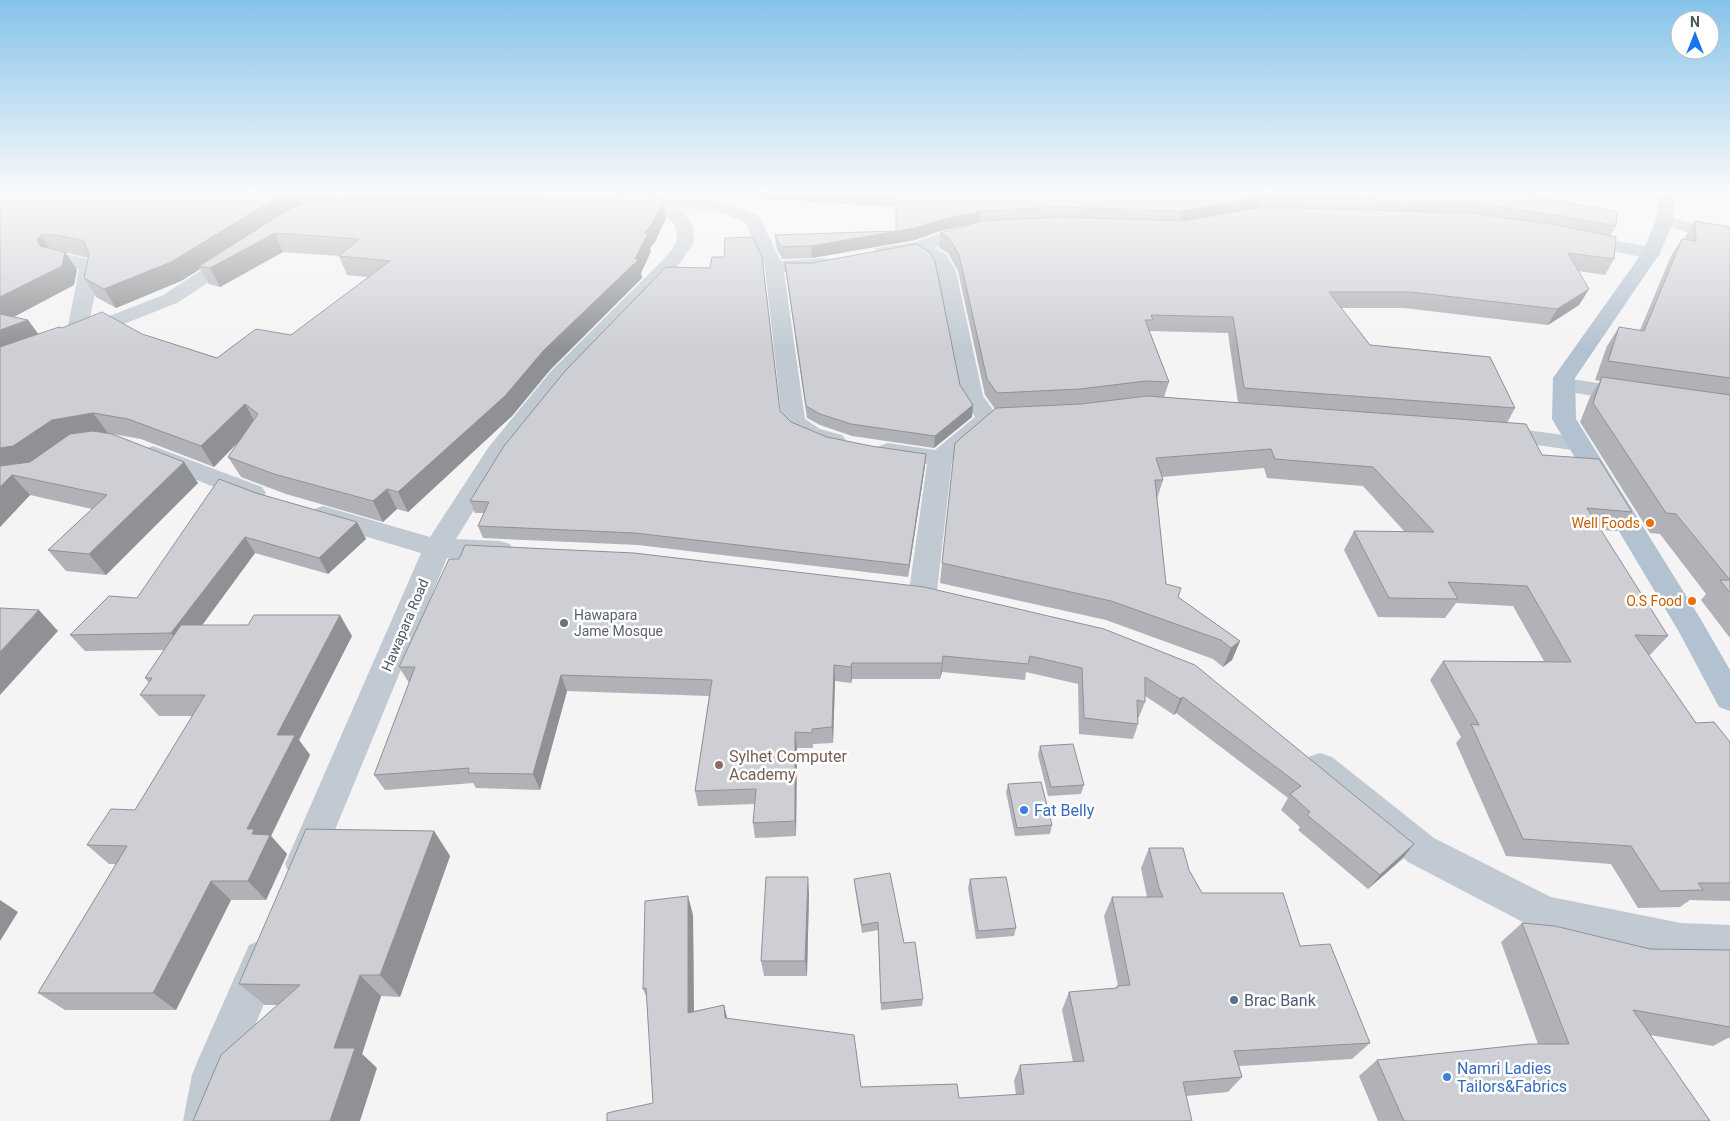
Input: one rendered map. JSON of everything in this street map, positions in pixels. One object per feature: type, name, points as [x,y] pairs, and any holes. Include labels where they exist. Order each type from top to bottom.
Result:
[{"type":"main road","points":[[1654,245],[1651,253],[1564,378],[1564,419],[1690,626],[1730,698]]},
{"type":"street","name":"Hawapara Road","points":[[294,884],[437,548],[497,453],[559,376],[671,263],[683,245]]},
{"type":"street","points":[[764,245],[774,267],[794,422],[812,434],[847,443]]},
{"type":"street","points":[[774,267],[812,266],[924,245]]},
{"type":"street","points":[[1611,245],[1651,253]]},
{"type":"street","points":[[874,449],[940,458],[996,417],[972,396],[946,271],[939,258],[919,247]]},
{"type":"street","points":[[60,259],[88,266],[89,272],[68,339],[170,299],[250,248]]},
{"type":"street","points":[[1564,385],[1649,398]]},
{"type":"street","points":[[1477,431],[1524,435],[1579,444]]},
{"type":"street","points":[[124,444],[285,504],[437,548],[524,552]]},
{"type":"street","points":[[924,591],[940,458]]},
{"type":"street","points":[[894,588],[924,591],[952,598]]},
{"type":"street","points":[[1299,750],[1421,850],[1547,915],[1681,942],[1730,944]]},
{"type":"street","points":[[205,1121],[213,1075],[271,938]]},
{"type":"building","points":[[0,245],[40,245],[65,252],[62,266],[0,297]]},
{"type":"building","points":[[86,245],[198,245],[171,262],[104,289],[84,278],[89,254]]},
{"type":"building","points":[[232,245],[252,245],[210,268],[199,266]]},
{"type":"building","points":[[352,245],[642,245],[635,259],[639,259],[544,350],[505,396],[398,492],[387,489],[373,501],[274,474],[228,457],[258,414],[245,404],[201,446],[128,419],[93,413],[52,420],[13,446],[0,448],[0,347],[59,327],[62,328],[102,312],[142,334],[217,358],[256,329],[291,335],[390,261],[339,256]]},
{"type":"building","points":[[725,245],[757,245],[762,257],[780,411],[791,422],[827,437],[926,454],[909,565],[635,533],[478,526],[489,502],[470,501],[504,446],[565,371],[666,267],[710,268],[712,257],[724,257]]},
{"type":"building","points":[[780,245],[815,245],[811,246],[781,247]]},
{"type":"building","points":[[909,245],[918,245],[930,252],[935,261],[960,385],[973,405],[935,436],[851,424],[820,414],[806,406],[785,263],[812,263]]},
{"type":"building","points":[[953,245],[1615,245],[1614,259],[1568,253],[1589,289],[1557,309],[1411,292],[1329,292],[1370,345],[1490,357],[1515,408],[1244,388],[1233,317],[1151,315],[1153,320],[1145,320],[1169,382],[1146,381],[1080,389],[997,393],[987,379],[959,255]]},
{"type":"building","points":[[1679,245],[1730,245],[1730,378],[1608,361],[1619,327],[1644,331]]},
{"type":"building","points":[[0,314],[28,320],[0,330]]},
{"type":"building","points":[[1602,377],[1730,395],[1730,580],[1676,514],[1666,513],[1593,403]]},
{"type":"building","points":[[1147,396],[1526,424],[1542,455],[1599,459],[1632,512],[1587,508],[1668,636],[1635,635],[1696,723],[1714,722],[1730,742],[1730,883],[1698,883],[1703,890],[1660,891],[1631,846],[1523,839],[1471,724],[1479,725],[1443,661],[1571,662],[1527,586],[1448,582],[1458,599],[1389,598],[1354,531],[1434,532],[1373,467],[1275,459],[1271,449],[1156,458],[1163,480],[1155,480],[1166,584],[1181,588],[1178,597],[1240,641],[1231,648],[1221,640],[1111,601],[942,563],[955,443],[996,408],[1081,404]]},
{"type":"building","points":[[93,431],[112,434],[184,462],[89,554],[48,550],[107,495],[12,475],[0,487],[0,466],[30,462],[70,434]]},
{"type":"building","points":[[219,479],[256,493],[357,522],[319,558],[245,537],[171,633],[70,635],[109,596],[137,598]]},
{"type":"building","points":[[465,545],[634,553],[924,587],[1104,629],[1195,665],[1414,844],[1380,875],[1307,815],[1310,812],[1290,794],[1301,786],[1183,697],[1180,699],[1145,677],[1145,702],[1137,700],[1138,724],[1084,718],[1082,668],[1030,656],[1028,664],[943,656],[942,663],[852,663],[851,667],[834,665],[832,727],[812,729],[812,733],[795,732],[795,821],[753,823],[756,789],[695,791],[712,680],[561,675],[533,774],[468,773],[469,768],[374,775],[415,667],[399,667],[449,559],[459,559]]},
{"type":"building","points":[[1720,580],[1730,580],[1730,593]]},
{"type":"building","points":[[0,608],[39,610],[0,652]]},
{"type":"building","points":[[254,615],[340,615],[277,735],[295,735],[247,829],[254,829],[252,834],[270,835],[248,881],[211,881],[153,993],[38,993],[127,846],[87,845],[111,809],[135,810],[205,695],[140,695],[152,678],[145,678],[181,625],[248,625]]},
{"type":"building","points":[[1073,744],[1084,785],[1051,787],[1040,746]]},
{"type":"building","points":[[1041,782],[1052,825],[1017,828],[1008,784]]},
{"type":"building","points":[[306,829],[434,831],[380,975],[360,975],[334,1048],[355,1048],[330,1121],[193,1121],[221,1055],[300,985],[239,984]]},
{"type":"building","points":[[1149,848],[1183,848],[1189,870],[1202,893],[1283,893],[1300,946],[1330,944],[1370,1043],[1234,1051],[1242,1077],[1183,1082],[1192,1121],[607,1121],[607,1113],[653,1103],[646,988],[643,989],[645,901],[688,896],[688,1013],[724,1005],[725,1018],[854,1035],[861,1087],[957,1084],[959,1098],[1024,1094],[1020,1065],[1084,1061],[1069,992],[1130,985],[1112,897],[1163,897]]},
{"type":"building","points":[[890,873],[904,943],[915,942],[923,999],[881,1003],[878,922],[862,925],[854,879]]},
{"type":"building","points":[[766,877],[808,877],[805,961],[761,961]]},
{"type":"building","points":[[1006,877],[1016,928],[978,931],[970,879]]},
{"type":"building","points":[[1522,923],[1555,926],[1650,949],[1730,950],[1730,1027],[1633,1010],[1710,1121],[1404,1121],[1377,1060],[1530,1044],[1569,1044]]},
{"type":"place","name":"Well Foods","points":[[1650,523]]},
{"type":"place","name":"O.S Food","points":[[1692,601]]},
{"type":"place","name":"Hawapara Jame Mosque","points":[[564,623]]},
{"type":"place","name":"Sylhet Computer Academy","points":[[719,765]]},
{"type":"place","name":"Fat Belly","points":[[1024,810]]},
{"type":"place","name":"Brac Bank","points":[[1234,1000]]},
{"type":"place","name":"Namri Ladies Tailors&Fabrics","points":[[1447,1077]]}]
